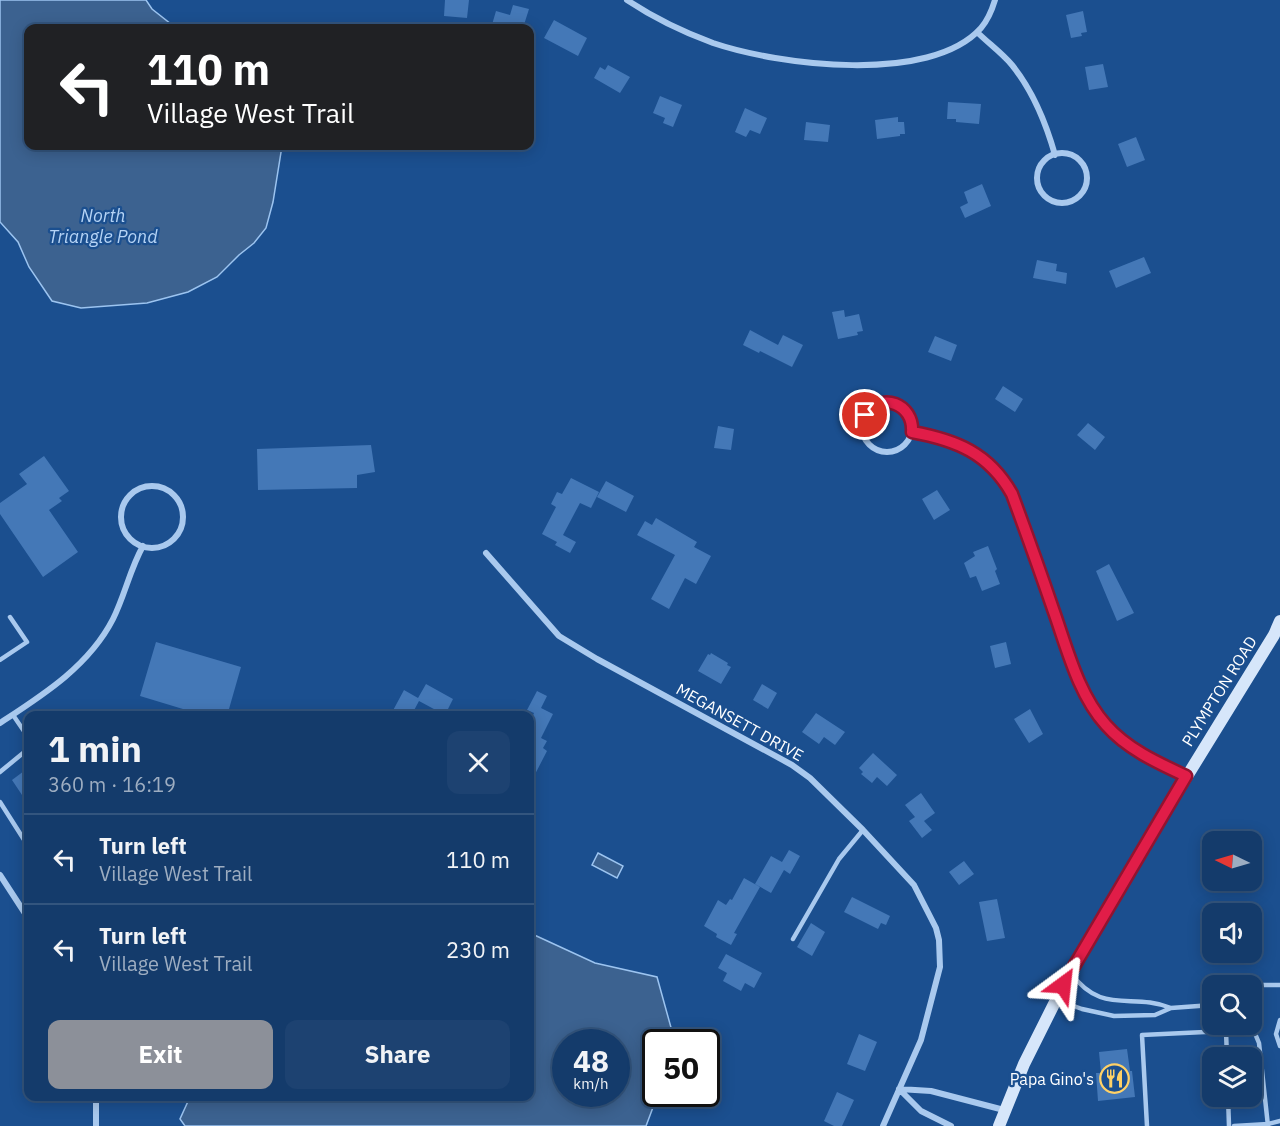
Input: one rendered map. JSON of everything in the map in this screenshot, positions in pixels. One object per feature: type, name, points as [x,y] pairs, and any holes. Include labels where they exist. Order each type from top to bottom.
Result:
[{"type":"main road","name":"PLYMPTON ROAD","points":[[999,1126],[1004,1110],[1055,999],[1070,972],[1186,776],[1274,635],[1280,621]]},
{"type":"street","points":[[627,0],[665,22],[715,43],[776,57],[832,65],[871,65],[931,56],[956,46],[977,32],[991,12],[995,0]]},
{"type":"street","points":[[977,32],[1012,64],[1035,99],[1055,154]]},
{"type":"street","points":[[1055,154],[1071,156],[1084,166],[1086,183],[1078,197],[1071,201],[1055,202],[1042,193],[1038,186],[1038,171],[1048,158],[1055,154]]},
{"type":"street","points":[[892,402],[902,407],[910,416],[912,432],[908,442],[899,450],[883,453],[872,448],[865,440],[861,430],[863,419],[868,411],[876,404],[892,402]]},
{"type":"street","points":[[912,432],[961,446],[984,460],[1004,480],[1012,494],[1072,664],[1097,714],[1114,734],[1134,748],[1152,760],[1186,776]]},
{"type":"street","points":[[152,486],[164,489],[178,501],[182,513],[182,525],[176,536],[167,544],[155,548],[143,546],[132,540],[124,531],[123,506],[130,496],[140,489],[152,486]]},
{"type":"street","points":[[0,723],[57,683],[83,661],[94,648],[112,620],[143,546]]},
{"type":"street","name":"MEGANSETT DRIVE","points":[[486,553],[559,636],[792,765],[810,778],[863,830],[914,885],[936,928],[940,967],[924,1029],[883,1126]]},
{"type":"street","points":[[0,875],[24,905]]},
{"type":"street","points":[[899,1089],[932,1091],[1004,1110]]},
{"type":"street","points":[[899,1089],[921,1111],[951,1126]]},
{"type":"street","points":[[96,1101],[96,1126]]},
{"type":"lane","points":[[0,660],[27,642],[10,617]]},
{"type":"lane","points":[[13,715],[24,731]]},
{"type":"lane","points":[[0,772],[24,752]]},
{"type":"lane","points":[[0,802],[24,840]]},
{"type":"lane","points":[[792,939],[839,859],[863,830]]},
{"type":"lane","points":[[1070,972],[1077,981],[1104,999],[1114,1002],[1156,1002],[1171,1008]]},
{"type":"lane","points":[[1262,985],[1280,985]]},
{"type":"lane","points":[[1055,999],[1082,1009],[1114,1016],[1155,1015],[1171,1008],[1202,1006]]},
{"type":"lane","points":[[1280,1020],[1276,1034],[1280,1046]]},
{"type":"lane","points":[[1147,1126],[1142,1035],[1226,1031],[1227,1047]]},
{"type":"lane","points":[[1256,1035],[1259,1043],[1268,1125]]},
{"type":"lane","points":[[1228,1107],[1229,1126]]},
{"type":"lane","points":[[1234,1126],[1268,1125],[1280,1120]]},
{"type":"water","name":"North Triangle Pond","points":[[0,0],[146,0],[152,9],[171,24],[24,24],[24,150],[281,150],[273,202],[266,228],[254,243],[217,277],[188,292],[147,303],[81,308],[52,301],[29,267],[18,242],[0,222]]},
{"type":"water","points":[[598,853],[623,866],[617,878],[592,865]]},
{"type":"water","points":[[534,935],[595,963],[657,977],[671,1029],[642,1029],[642,1107],[653,1107],[646,1126],[185,1126],[180,1119],[188,1101],[534,1101]]},
{"type":"building","points":[[445,0],[469,0],[467,18],[444,16]]},
{"type":"building","points":[[513,5],[529,9],[524,24],[492,24],[496,11],[510,15]]},
{"type":"building","points":[[1083,11],[1087,32],[1081,33],[1082,36],[1071,38],[1066,15]]},
{"type":"building","points":[[554,20],[587,38],[578,56],[544,38]]},
{"type":"building","points":[[1103,64],[1108,87],[1089,90],[1085,67]]},
{"type":"building","points":[[608,65],[630,77],[620,93],[594,78],[600,67],[605,70]]},
{"type":"building","points":[[660,96],[682,105],[673,127],[663,123],[665,118],[653,113]]},
{"type":"building","points":[[948,102],[981,104],[979,124],[947,119]]},
{"type":"building","points":[[745,108],[767,118],[760,134],[750,130],[746,137],[735,132]]},
{"type":"building","points":[[898,117],[898,122],[904,122],[905,134],[877,139],[875,120]]},
{"type":"building","points":[[806,122],[830,125],[828,142],[804,140]]},
{"type":"building","points":[[1136,137],[1145,160],[1127,167],[1118,144]]},
{"type":"building","points":[[982,184],[991,206],[965,218],[960,207],[968,203],[964,192]]},
{"type":"building","points":[[1144,257],[1151,273],[1116,288],[1109,271]]},
{"type":"building","points":[[1037,260],[1057,264],[1056,271],[1067,273],[1066,284],[1033,278]]},
{"type":"building","points":[[844,310],[845,317],[859,314],[863,331],[857,332],[858,335],[838,339],[832,312]]},
{"type":"building","points":[[750,330],[778,345],[783,335],[803,345],[792,367],[743,345]]},
{"type":"building","points":[[935,336],[957,345],[951,361],[928,352]]},
{"type":"building","points":[[1003,386],[1023,399],[1015,412],[995,399]]},
{"type":"building","points":[[1088,423],[1105,437],[1095,450],[1077,435]]},
{"type":"building","points":[[718,426],[734,429],[731,450],[714,448]]},
{"type":"building","points":[[371,445],[375,472],[357,475],[357,488],[258,490],[257,449]]},
{"type":"building","points":[[44,456],[69,491],[59,498],[62,501],[49,510],[78,552],[43,577],[0,514],[0,503],[27,484],[19,474]]},
{"type":"building","points":[[571,478],[599,492],[591,508],[580,503],[563,535],[576,542],[570,553],[555,545],[557,542],[542,534],[556,507],[551,504],[557,492],[562,494]]},
{"type":"building","points":[[606,481],[634,496],[626,512],[597,497]]},
{"type":"building","points":[[937,490],[950,510],[934,520],[922,499]]},
{"type":"building","points":[[656,518],[697,542],[694,547],[711,556],[696,584],[685,578],[669,609],[651,599],[675,555],[637,535],[645,521],[652,525]]},
{"type":"building","points":[[988,546],[1000,584],[982,591],[976,576],[970,578],[964,563],[975,556],[973,552]]},
{"type":"building","points":[[1109,564],[1134,613],[1117,621],[1096,571]]},
{"type":"building","points":[[156,642],[241,667],[228,711],[190,711],[140,696]]},
{"type":"building","points":[[1006,642],[1011,664],[995,668],[990,646]]},
{"type":"building","points":[[711,653],[731,667],[721,684],[698,671],[708,654]]},
{"type":"building","points":[[426,684],[453,699],[447,711],[438,711],[419,701],[414,711],[393,711],[404,690],[418,698]]},
{"type":"building","points":[[762,684],[777,693],[768,709],[753,700]]},
{"type":"building","points":[[537,691],[547,696],[541,708],[553,714],[541,738],[547,741],[543,748],[547,751],[534,776],[534,711],[527,710]]},
{"type":"building","points":[[1030,709],[1043,734],[1029,743],[1014,719]]},
{"type":"building","points":[[816,713],[845,732],[835,745],[824,737],[819,744],[802,732]]},
{"type":"building","points":[[873,753],[897,775],[887,786],[877,777],[872,783],[861,774],[863,772],[859,768]]},
{"type":"building","points":[[24,771],[24,798],[12,780]]},
{"type":"building","points":[[921,793],[935,813],[924,821],[932,830],[922,838],[909,821],[915,817],[905,805]]},
{"type":"building","points":[[789,850],[800,856],[790,874],[784,870],[771,893],[755,884],[771,856],[782,862]]},
{"type":"building","points":[[964,861],[974,874],[959,885],[949,872]]},
{"type":"building","points":[[744,878],[760,887],[734,933],[737,934],[731,945],[716,937],[717,934],[704,926],[718,900],[726,905],[730,899],[732,900]]},
{"type":"building","points":[[852,897],[890,916],[886,925],[881,923],[878,929],[844,912]]},
{"type":"building","points":[[997,899],[1005,938],[987,941],[979,902]]},
{"type":"building","points":[[811,923],[825,932],[812,956],[797,947]]},
{"type":"building","points":[[726,954],[762,973],[754,988],[745,983],[741,991],[723,981],[727,973],[718,968]]},
{"type":"building","points":[[859,1034],[877,1042],[865,1071],[847,1064]]},
{"type":"building","name":"Papa Gino's","points":[[1127,1049],[1135,1097],[1098,1101],[1096,1073],[1101,1073],[1099,1052]]},
{"type":"building","points":[[837,1092],[854,1100],[842,1126],[834,1126],[824,1121]]},
{"type":"place","name":"Papa Gino's","points":[[1115,1079]]},
{"type":"route","points":[[865,415],[876,404],[892,402],[898,404],[910,416],[912,432],[950,441],[972,452],[995,469],[1012,494],[1072,664],[1097,714],[1114,734],[1134,748],[1152,760],[1186,776],[1063,985]]}]
